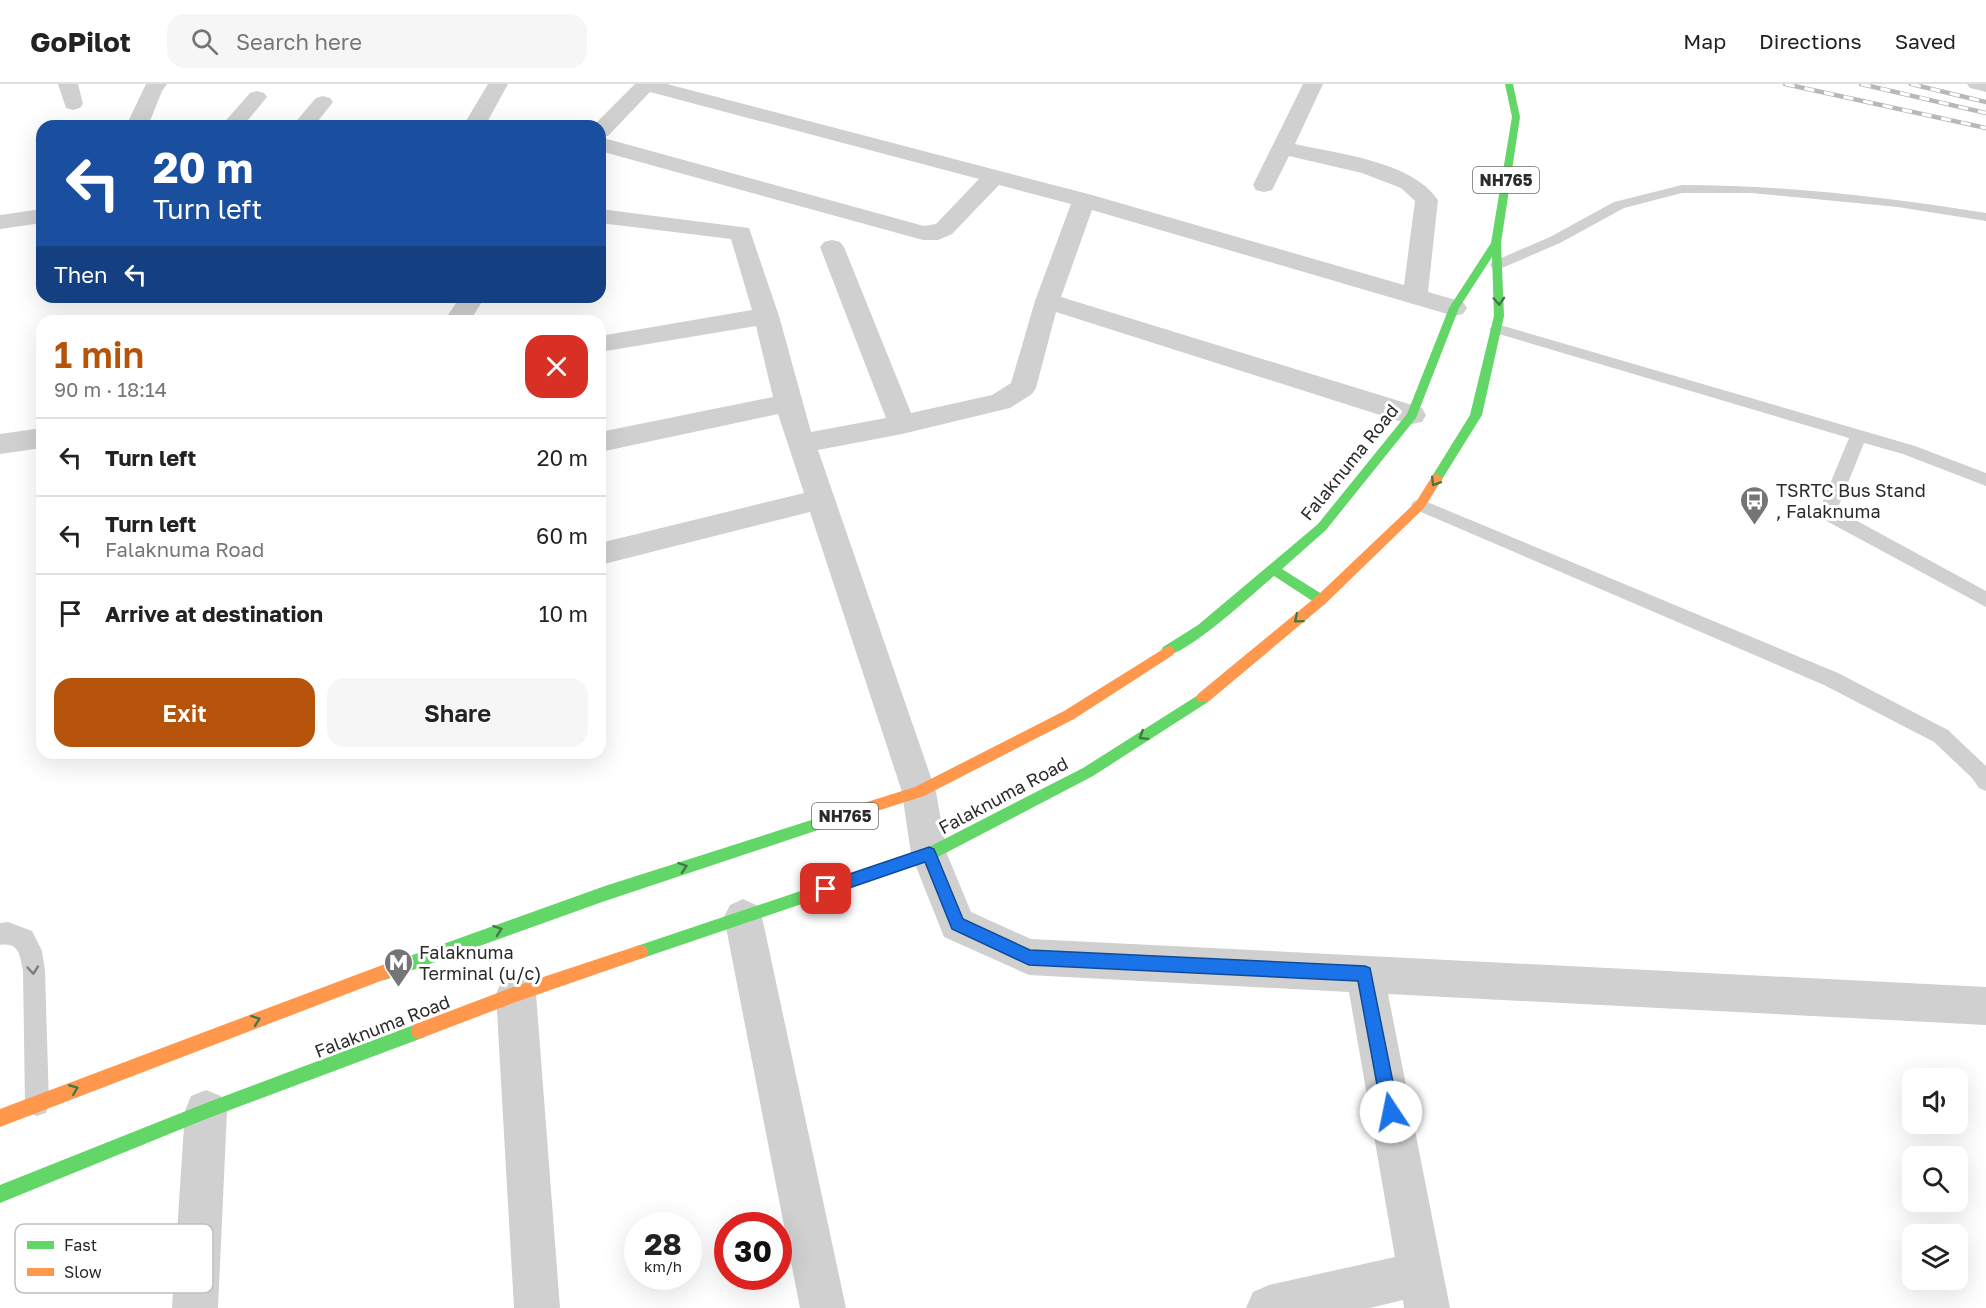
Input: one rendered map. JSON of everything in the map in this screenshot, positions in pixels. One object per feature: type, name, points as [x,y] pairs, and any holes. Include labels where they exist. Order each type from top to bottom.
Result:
[{"type":"highway","name":"Falaknuma Road","points":[[0,1194],[206,1111],[516,994],[929,854],[1088,772],[1204,698],[1321,600],[1420,505],[1476,416],[1499,316],[1496,243],[1516,117],[1509,84]]},
{"type":"highway","name":"Falaknuma Road","points":[[0,1119],[473,939],[706,859],[919,792],[1079,709],[1203,630],[1322,527],[1412,415],[1454,308],[1496,243]]},
{"type":"highway","points":[[1273,569],[1321,600]]},
{"type":"street","points":[[68,84],[73,105]]},
{"type":"street","points":[[140,120],[152,90],[157,84]]},
{"type":"street","points":[[477,120],[498,84]]},
{"type":"street","points":[[606,125],[647,84],[1084,200],[1454,308]]},
{"type":"street","points":[[1264,185],[1313,84]]},
{"type":"street","points":[[1977,84],[1986,86]]},
{"type":"street","points":[[237,120],[257,98]]},
{"type":"street","points":[[308,120],[323,102]]},
{"type":"street","points":[[606,146],[923,233],[938,233],[944,229],[994,177]]},
{"type":"street","points":[[1283,148],[1369,168],[1409,183],[1427,200],[1415,297]]},
{"type":"street","points":[[802,442],[902,425],[1000,402],[1023,388],[1047,301],[1084,200]]},
{"type":"street","points":[[0,222],[36,217]]},
{"type":"street","points":[[606,217],[741,232],[766,316],[788,403],[919,792],[929,854],[957,924],[1029,957],[1986,1006]]},
{"type":"street","points":[[832,247],[902,425]]},
{"type":"street","points":[[1047,301],[1412,415]]},
{"type":"street","points":[[606,343],[766,316]]},
{"type":"street","points":[[606,441],[788,403]]},
{"type":"street","points":[[0,444],[36,439]]},
{"type":"street","points":[[606,553],[821,499]]},
{"type":"street","points":[[743,917],[823,1308]]},
{"type":"street","points":[[1269,1308],[1424,1291],[1365,974]]},
{"type":"street","points":[[516,994],[537,1308]]},
{"type":"street","points":[[200,1224],[206,1111]]},
{"type":"street","points":[[195,1308],[196,1293]]},
{"type":"lane","points":[[1497,266],[1554,240],[1619,205],[1682,189],[1751,189],[1898,203],[1986,217]]},
{"type":"lane","points":[[1497,329],[1909,450],[1986,480]]},
{"type":"lane","points":[[1859,435],[1827,513],[1986,600]]},
{"type":"lane","points":[[1420,505],[1831,679],[1941,736],[1979,772],[1986,782]]},
{"type":"lane","points":[[0,934],[8,933],[24,939],[31,951],[34,971],[37,1104]]},
{"type":"railway","points":[[1785,84],[1986,128]]},
{"type":"railway","points":[[1861,84],[1986,113]]},
{"type":"railway","points":[[1911,84],[1986,102]]},
{"type":"traffic: fast","points":[[1437,478],[1476,415],[1499,316],[1496,243],[1516,117],[1509,84]]},
{"type":"traffic: fast","points":[[1168,651],[1203,629],[1322,527],[1412,415],[1454,308],[1496,243]]},
{"type":"traffic: fast","points":[[1273,569],[1321,600]]},
{"type":"traffic: fast","points":[[640,952],[929,854],[1088,772],[1203,698]]},
{"type":"traffic: fast","points":[[385,972],[605,894],[827,821]]},
{"type":"traffic: fast","points":[[0,1194],[206,1111],[419,1031]]},
{"type":"traffic: slow","points":[[1203,698],[1321,600],[1420,505],[1437,478]]},
{"type":"traffic: slow","points":[[827,821],[919,792],[1069,715],[1168,651]]},
{"type":"traffic: slow","points":[[419,1031],[516,994],[640,952]]},
{"type":"traffic: slow","points":[[0,1118],[385,972]]},
{"type":"place","name":"TSRTC Bus Stand , Falaknuma","points":[[1755,526]]},
{"type":"place","name":"Falaknuma Terminal (u/c)","points":[[398,988]]},
{"type":"route","points":[[826,889],[929,854],[957,924],[1029,957],[1365,974],[1391,1112]]}]
